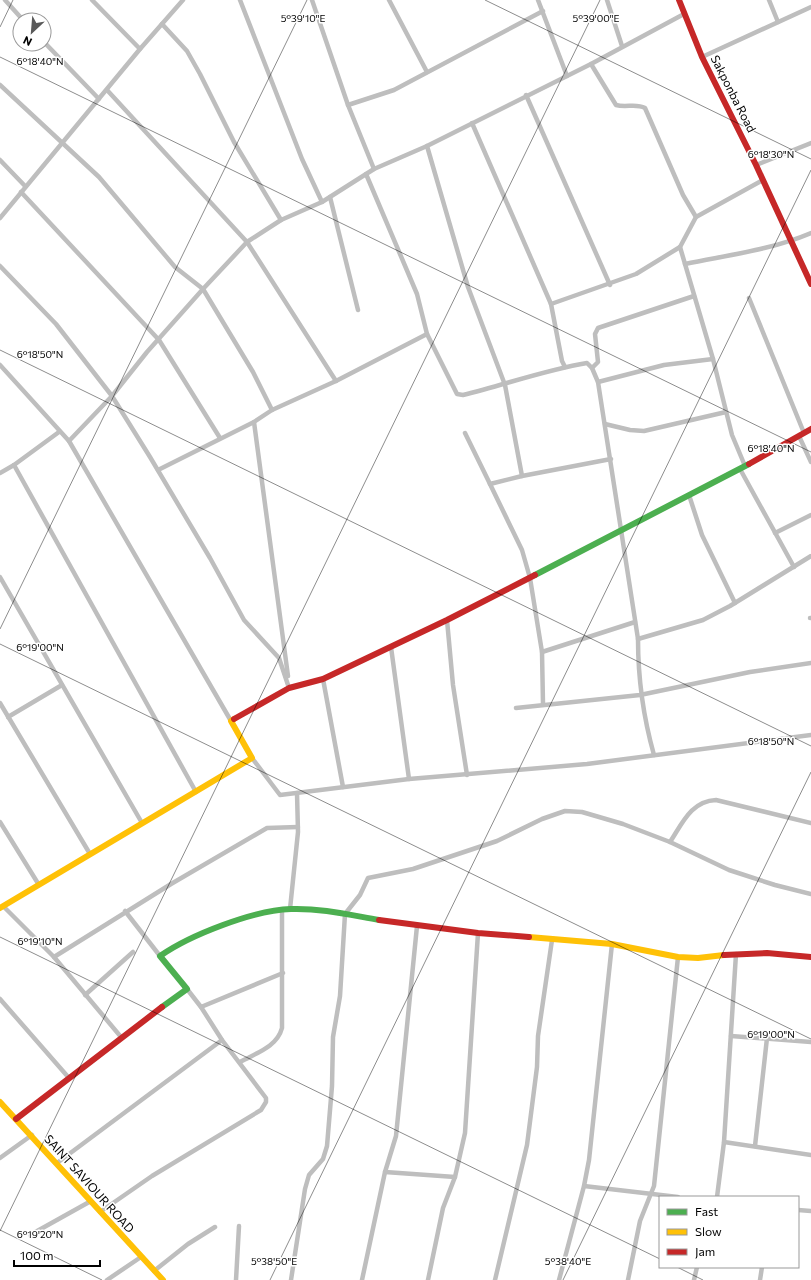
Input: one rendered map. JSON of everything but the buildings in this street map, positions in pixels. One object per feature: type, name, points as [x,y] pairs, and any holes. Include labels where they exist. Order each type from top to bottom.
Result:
[{"type":"street","points":[[5,0],[16,12]]},
{"type":"street","points":[[92,0],[140,49]]},
{"type":"street","points":[[0,218],[61,143],[183,0]]},
{"type":"street","points":[[240,0],[285,117],[322,202]]},
{"type":"street","points":[[312,0],[348,105],[374,169]]},
{"type":"street","points":[[388,0],[427,72]]},
{"type":"street","points":[[538,0],[567,76]]},
{"type":"street","points":[[607,0],[622,46]]},
{"type":"street","name":"Sakponba Road","points":[[679,0],[702,57],[756,165],[811,284]]},
{"type":"street","points":[[769,0],[778,22]]},
{"type":"street","points":[[702,57],[811,7]]},
{"type":"street","points":[[348,105],[394,90],[543,12]]},
{"type":"street","points":[[69,441],[112,396],[147,352],[247,242],[281,220],[322,202],[374,169],[428,146],[472,122],[591,64],[684,14]]},
{"type":"street","points":[[162,24],[187,51],[234,142],[281,220]]},
{"type":"street","points":[[52,50],[99,99]]},
{"type":"street","points":[[591,64],[616,104],[622,106],[638,105],[644,108],[683,195],[696,217]]},
{"type":"street","points":[[0,85],[99,177],[175,267],[203,289],[253,372],[272,410]]},
{"type":"street","points":[[107,90],[247,242],[336,381]]},
{"type":"street","points":[[526,95],[610,284]]},
{"type":"street","points":[[472,122],[551,304],[562,361],[565,366]]},
{"type":"street","points":[[756,165],[811,143]]},
{"type":"street","points":[[428,146],[468,286],[506,385],[522,476]]},
{"type":"street","points":[[0,160],[25,186]]},
{"type":"street","points":[[366,174],[416,294],[427,334],[457,394],[463,396],[506,385],[565,366],[587,363],[592,368],[598,382],[611,459],[638,639],[640,695],[646,728],[654,755]]},
{"type":"street","points":[[551,304],[636,274],[680,247],[696,217],[763,180]]},
{"type":"street","points":[[21,192],[159,340],[220,438]]},
{"type":"street","points":[[330,197],[358,310]]},
{"type":"street","points":[[685,264],[791,242],[811,234]]},
{"type":"street","points":[[680,247],[713,359],[732,435],[742,467],[794,567]]},
{"type":"street","points":[[0,266],[56,324],[112,396],[210,558],[244,620],[279,658],[289,688]]},
{"type":"street","points":[[592,368],[598,362],[595,334],[598,328],[694,296]]},
{"type":"street","points":[[749,298],[811,462]]},
{"type":"street","points":[[158,470],[254,422],[272,410],[336,381],[427,334]]},
{"type":"street","points":[[598,382],[664,366],[713,359]]},
{"type":"street","points":[[0,365],[59,432],[69,441],[252,758],[280,795],[409,779],[587,764],[811,735]]},
{"type":"street","points":[[605,424],[630,430],[644,431],[726,412]]},
{"type":"street","points":[[254,422],[289,688]]},
{"type":"street","points":[[231,721],[289,688],[323,679],[447,620],[811,430]]},
{"type":"street","points":[[0,473],[14,465],[59,432]]},
{"type":"street","points":[[465,433],[522,550],[530,578],[542,652],[543,704]]},
{"type":"street","points":[[490,484],[522,476],[611,459]]},
{"type":"street","points":[[14,465],[196,792]]},
{"type":"street","points":[[689,495],[702,535],[735,603]]},
{"type":"street","points":[[775,533],[811,515]]},
{"type":"street","points":[[638,639],[703,620],[735,603],[811,556]]},
{"type":"street","points":[[0,577],[142,823]]},
{"type":"street","points":[[447,620],[453,685],[467,775]]},
{"type":"street","points":[[542,652],[635,622]]},
{"type":"street","points":[[391,646],[409,779]]},
{"type":"street","points":[[516,708],[640,695],[750,672],[811,663]]},
{"type":"street","points":[[323,679],[343,787]]},
{"type":"street","points":[[8,717],[62,685]]},
{"type":"street","points":[[0,703],[90,854]]},
{"type":"street","points":[[121,1037],[54,957],[2,907],[252,758]]},
{"type":"street","points":[[290,909],[298,827],[297,793]]},
{"type":"street","points":[[670,842],[692,809],[710,800],[716,800],[811,823]]},
{"type":"street","points":[[291,1280],[305,1189],[309,1175],[323,1158],[327,1146],[332,1086],[333,1037],[340,996],[345,914],[360,895],[368,878],[413,869],[497,841],[542,819],[565,811],[582,812],[670,842],[729,870],[775,885],[811,894]]},
{"type":"street","points":[[0,822],[39,885]]},
{"type":"street","points":[[54,957],[125,911],[267,828],[298,827]]},
{"type":"street","points":[[160,956],[177,944],[243,918],[290,909],[345,914],[417,926],[478,933],[612,944],[678,957],[698,958],[736,954],[767,953],[811,957]]},
{"type":"street","points":[[100,1212],[152,1176],[261,1110],[266,1102],[266,1098],[222,1040],[201,1007],[125,911]]},
{"type":"street","points":[[240,1062],[275,1042],[280,1036],[282,1028],[283,973],[282,911]]},
{"type":"street","points":[[362,1280],[385,1172],[396,1136],[417,926]]},
{"type":"street","points":[[428,1280],[443,1208],[455,1177],[465,1133],[478,933]]},
{"type":"street","points":[[495,1280],[527,1145],[537,1067],[538,1036],[552,940]]},
{"type":"street","points":[[559,1280],[584,1186],[589,1160],[612,944]]},
{"type":"street","points":[[85,995],[132,952]]},
{"type":"street","points":[[717,1196],[724,1142],[732,1036],[736,954]]},
{"type":"street","points":[[628,1280],[640,1221],[644,1206],[652,1194],[655,1178],[678,957]]},
{"type":"street","points":[[201,1007],[283,973]]},
{"type":"street","points":[[16,1119],[121,1037],[187,989]]},
{"type":"street","points":[[0,999],[69,1078]]},
{"type":"street","points":[[732,1036],[811,1042]]},
{"type":"street","points":[[755,1146],[767,1038]]},
{"type":"street","points":[[56,1163],[222,1040]]},
{"type":"street","name":"SAINT SAVIOUR ROAD","points":[[1,1104],[163,1280]]},
{"type":"street","points":[[0,1158],[32,1136]]},
{"type":"street","points":[[724,1142],[811,1155]]},
{"type":"street","points":[[385,1172],[455,1177]]},
{"type":"street","points":[[584,1186],[669,1196]]},
{"type":"street","points":[[30,1235],[91,1201]]},
{"type":"street","points":[[799,1210],[811,1211]]},
{"type":"street","points":[[236,1280],[239,1226]]},
{"type":"street","points":[[154,1271],[188,1244],[215,1227]]},
{"type":"street","points":[[107,1280],[141,1257]]},
{"type":"street","points":[[694,1280],[696,1268]]},
{"type":"street","points":[[760,1280],[762,1268]]},
{"type":"traffic: fast","points":[[535,575],[749,464]]},
{"type":"traffic: fast","points":[[162,1007],[187,989],[160,956],[205,932],[241,919],[276,910],[302,909],[324,911],[379,920]]},
{"type":"traffic: slow","points":[[0,908],[252,758],[231,721],[234,719]]},
{"type":"traffic: slow","points":[[529,937],[612,944],[678,957],[698,958],[724,955]]},
{"type":"traffic: slow","points":[[0,1102],[163,1280]]},
{"type":"traffic: jam","points":[[679,0],[702,57],[756,165],[811,284]]},
{"type":"traffic: jam","points":[[749,464],[811,429]]},
{"type":"traffic: jam","points":[[234,719],[289,688],[323,679],[447,620],[535,575]]},
{"type":"traffic: jam","points":[[379,920],[478,933],[529,937]]},
{"type":"traffic: jam","points":[[724,955],[767,953],[811,957]]},
{"type":"traffic: jam","points":[[16,1119],[162,1007]]}]
